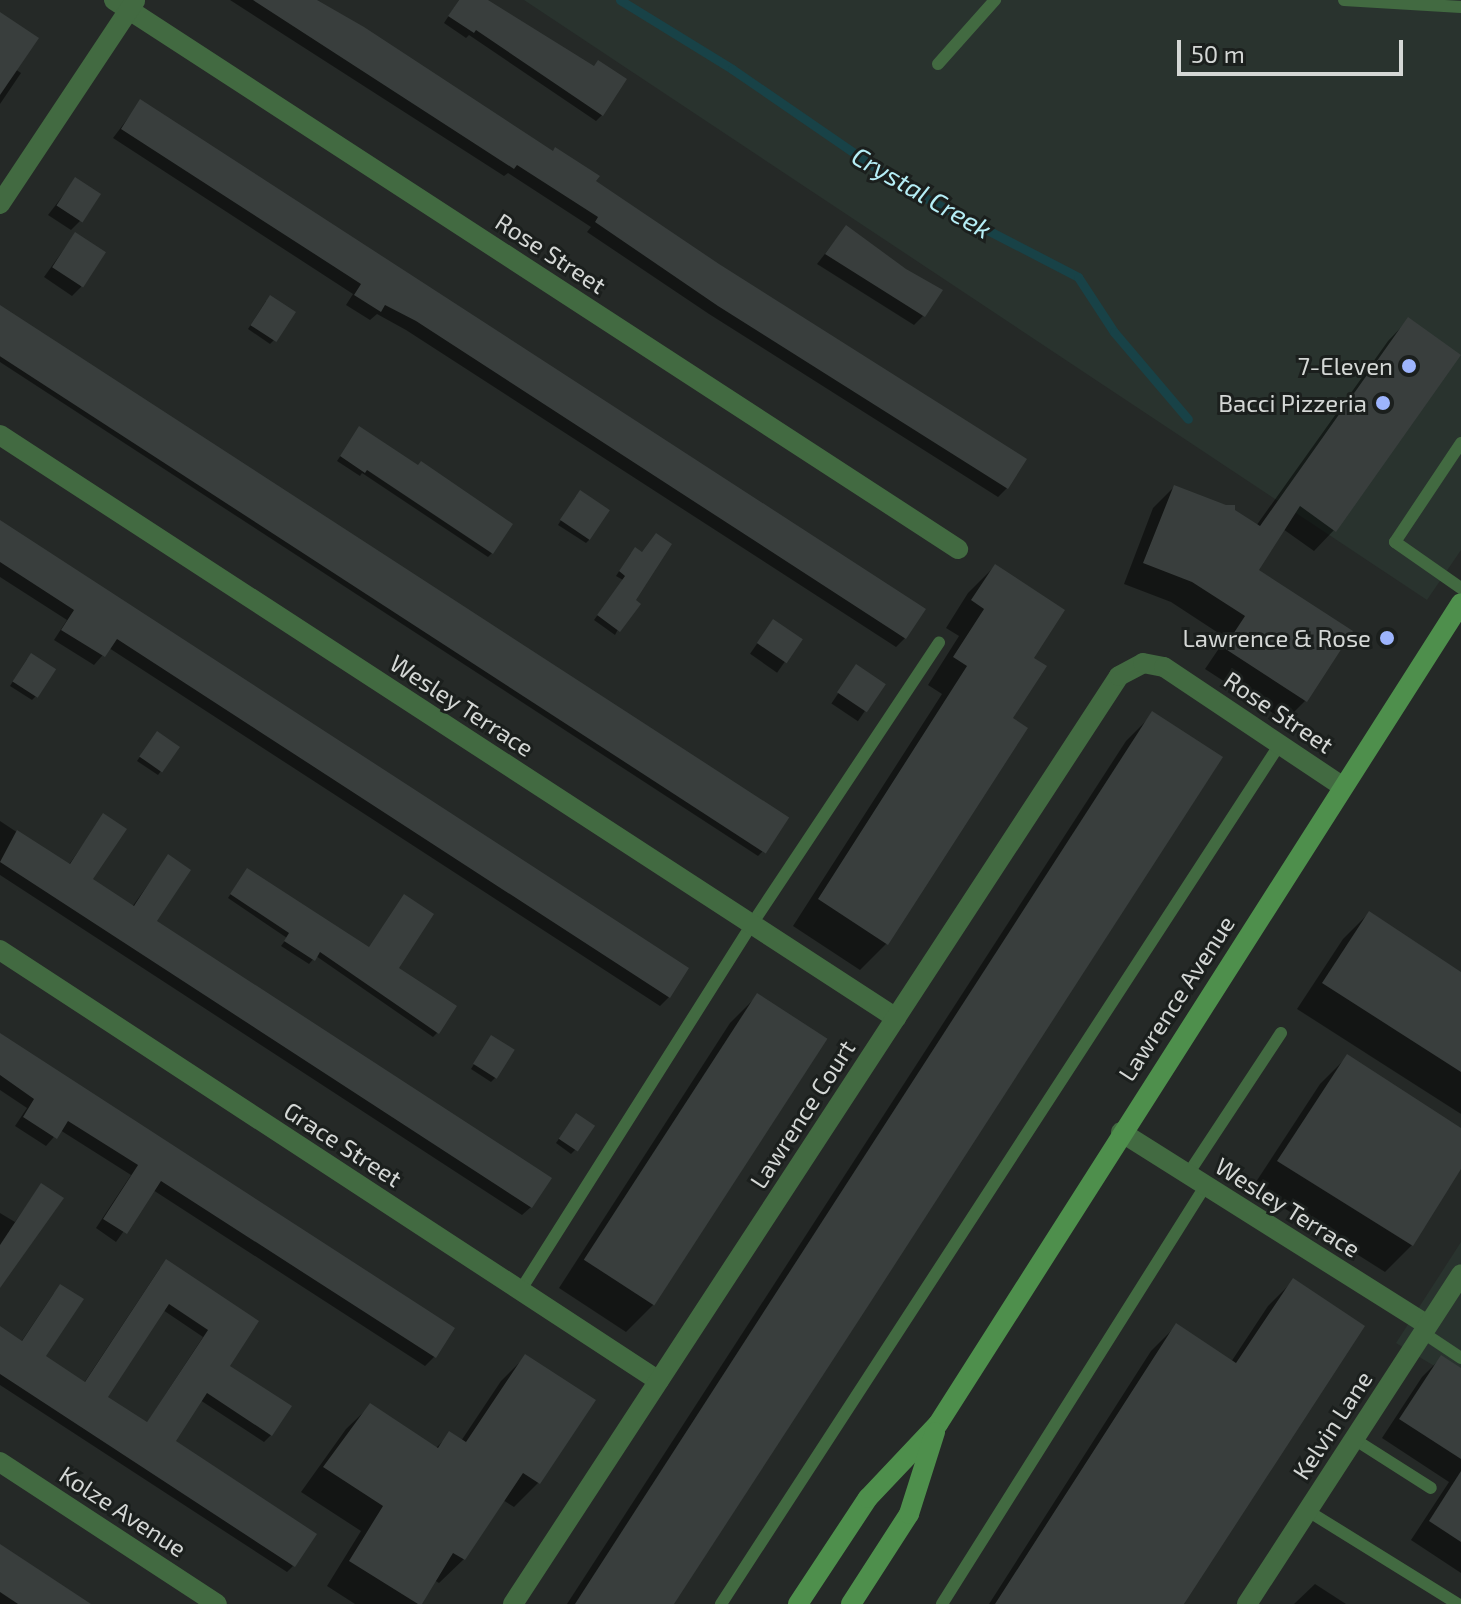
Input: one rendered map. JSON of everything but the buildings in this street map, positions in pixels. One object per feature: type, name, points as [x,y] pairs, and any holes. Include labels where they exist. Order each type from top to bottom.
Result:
[{"type":"main road","name":"Lawrence Avenue","points":[[798,1604],[868,1498],[938,1424],[1121,1132],[1461,603]]},
{"type":"main road","name":"Lawrence Avenue","points":[[851,1604],[909,1514],[938,1424]]},
{"type":"street","points":[[0,204],[126,3]]},
{"type":"street","name":"Rose Street","points":[[126,3],[958,549]]},
{"type":"street","name":"Wesley Terrace","points":[[0,435],[896,1018]]},
{"type":"street","name":"Rose Street","points":[[1143,663],[1171,672],[1342,786]]},
{"type":"street","name":"Lawrence Court","points":[[513,1604],[1119,676],[1143,663]]},
{"type":"street","name":"Grace Street","points":[[0,950],[659,1381]]},
{"type":"street","name":"Wesley Terrace","points":[[1121,1132],[1424,1329]]},
{"type":"street","name":"Kelvin Lane","points":[[1247,1604],[1424,1329],[1458,1285]]},
{"type":"street","name":"Kolze Avenue","points":[[0,1462],[217,1604]]},
{"type":"lane","points":[[938,64],[995,0]]},
{"type":"lane","points":[[1344,0],[1461,7]]},
{"type":"lane","points":[[1461,443],[1395,542],[1461,588]]},
{"type":"lane","points":[[520,1291],[752,924],[939,643]]},
{"type":"lane","points":[[721,1604],[1280,744]]},
{"type":"lane","points":[[942,1604],[1197,1180],[1281,1033]]},
{"type":"lane","points":[[1424,1329],[1461,1358]]},
{"type":"lane","points":[[1354,1439],[1431,1488]]},
{"type":"lane","points":[[1308,1511],[1458,1604]]},
{"type":"shaded area","points":[[524,0],[1461,0],[1461,550],[1427,600]]},
{"type":"shaded area","points":[[1461,1242],[1461,1382],[1396,1343]]},
{"type":"waterway","name":"Crystal Creek","points":[[620,0],[732,69],[904,187],[1078,277],[1114,332],[1188,419]]},
{"type":"place","name":"7-Eleven","points":[[1409,366]]},
{"type":"place","name":"Bacci Pizzeria","points":[[1383,403]]},
{"type":"place","name":"Lawrence & Rose","points":[[1387,638]]}]
